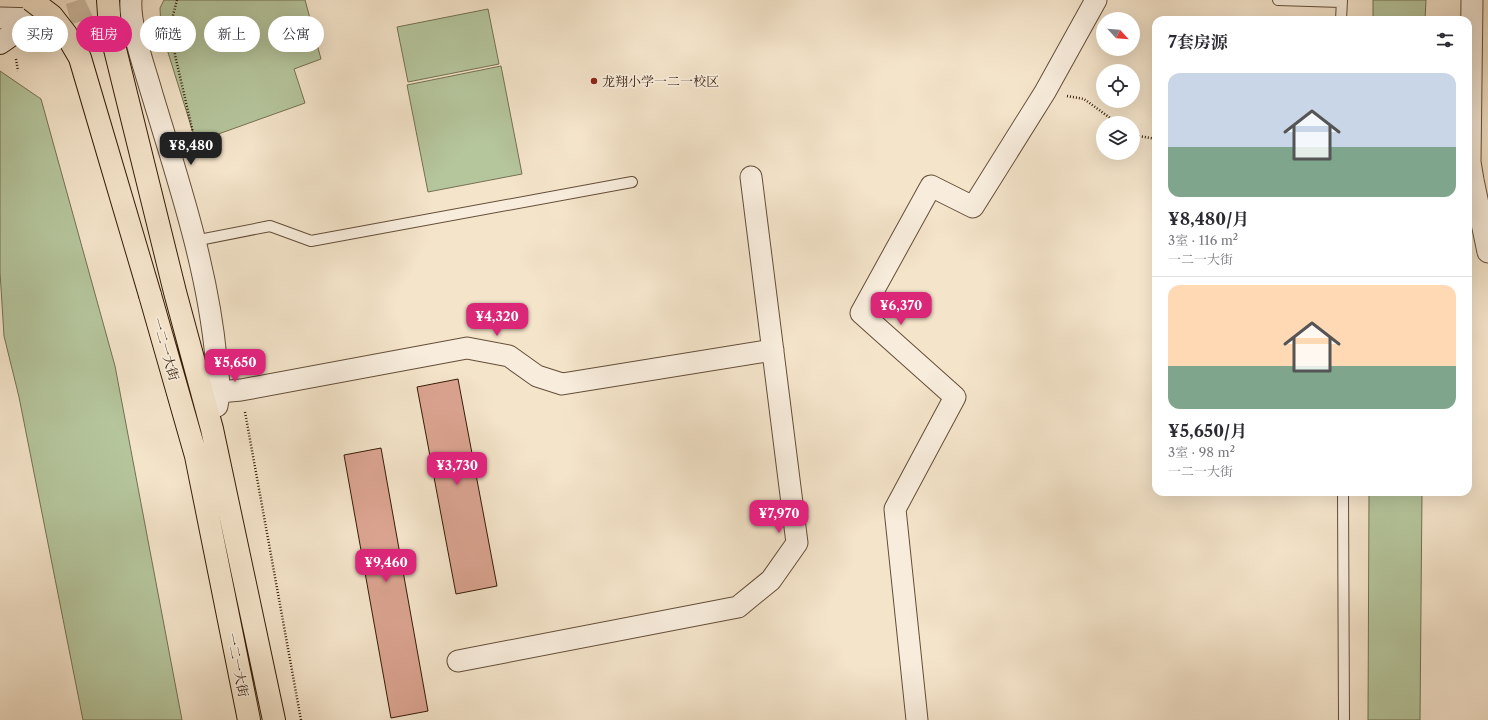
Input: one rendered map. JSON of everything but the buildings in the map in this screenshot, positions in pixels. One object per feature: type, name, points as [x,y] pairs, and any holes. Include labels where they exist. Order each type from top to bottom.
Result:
[{"type":"main road","name":"一二一大街","points":[[108,0],[110,29],[183,322],[212,429],[274,720]]},
{"type":"main road","name":"一二一大街","points":[[34,13],[52,16],[66,34],[80,58],[196,456],[249,720]]},
{"type":"street","points":[[131,0],[130,8],[140,53],[204,276],[214,334],[219,392],[212,429]]},
{"type":"street","points":[[917,720],[895,510],[955,397],[861,313],[931,186],[973,206],[1045,92],[1096,0]]},
{"type":"street","points":[[1472,0],[1472,16]]},
{"type":"street","points":[[0,18],[34,13]]},
{"type":"street","points":[[0,43],[34,13]]},
{"type":"street","points":[[1472,174],[1488,252]]},
{"type":"street","points":[[458,661],[738,607],[771,580],[797,543],[751,177]]},
{"type":"street","points":[[219,392],[241,390],[467,348],[508,356],[537,376],[562,384],[773,350]]},
{"type":"lane","points":[[1278,0],[1342,1],[1341,16]]},
{"type":"lane","points":[[194,241],[270,226],[311,241],[632,182]]},
{"type":"lane","points":[[1343,496],[1344,720]]},
{"type":"path","points":[[177,0],[172,19],[175,55],[197,150]]},
{"type":"path","points":[[1045,92],[1084,100],[1106,116]]},
{"type":"path","points":[[1140,136],[1152,138]]},
{"type":"path","points":[[241,390],[301,720]]},
{"type":"green space","points":[[164,0],[305,0],[309,16],[268,16],[268,52],[319,52],[321,59],[294,69],[305,103],[196,142],[168,52],[196,52],[196,16],[160,16],[160,8]]},
{"type":"green space","points":[[1373,0],[1426,0],[1425,16],[1373,16]]},
{"type":"green space","points":[[488,9],[499,64],[408,82],[397,27]]},
{"type":"green space","points":[[501,66],[522,174],[428,192],[407,85]]},
{"type":"green space","points":[[0,71],[41,99],[115,366],[182,720],[83,720],[19,397],[4,336],[0,272]]},
{"type":"green space","points":[[1369,496],[1422,496],[1420,720],[1368,720]]},
{"type":"tunnel","points":[[60,16],[71,14],[87,8],[101,0]]},
{"type":"place","name":"龙翔小学一二一校区","points":[[594,81]]}]
